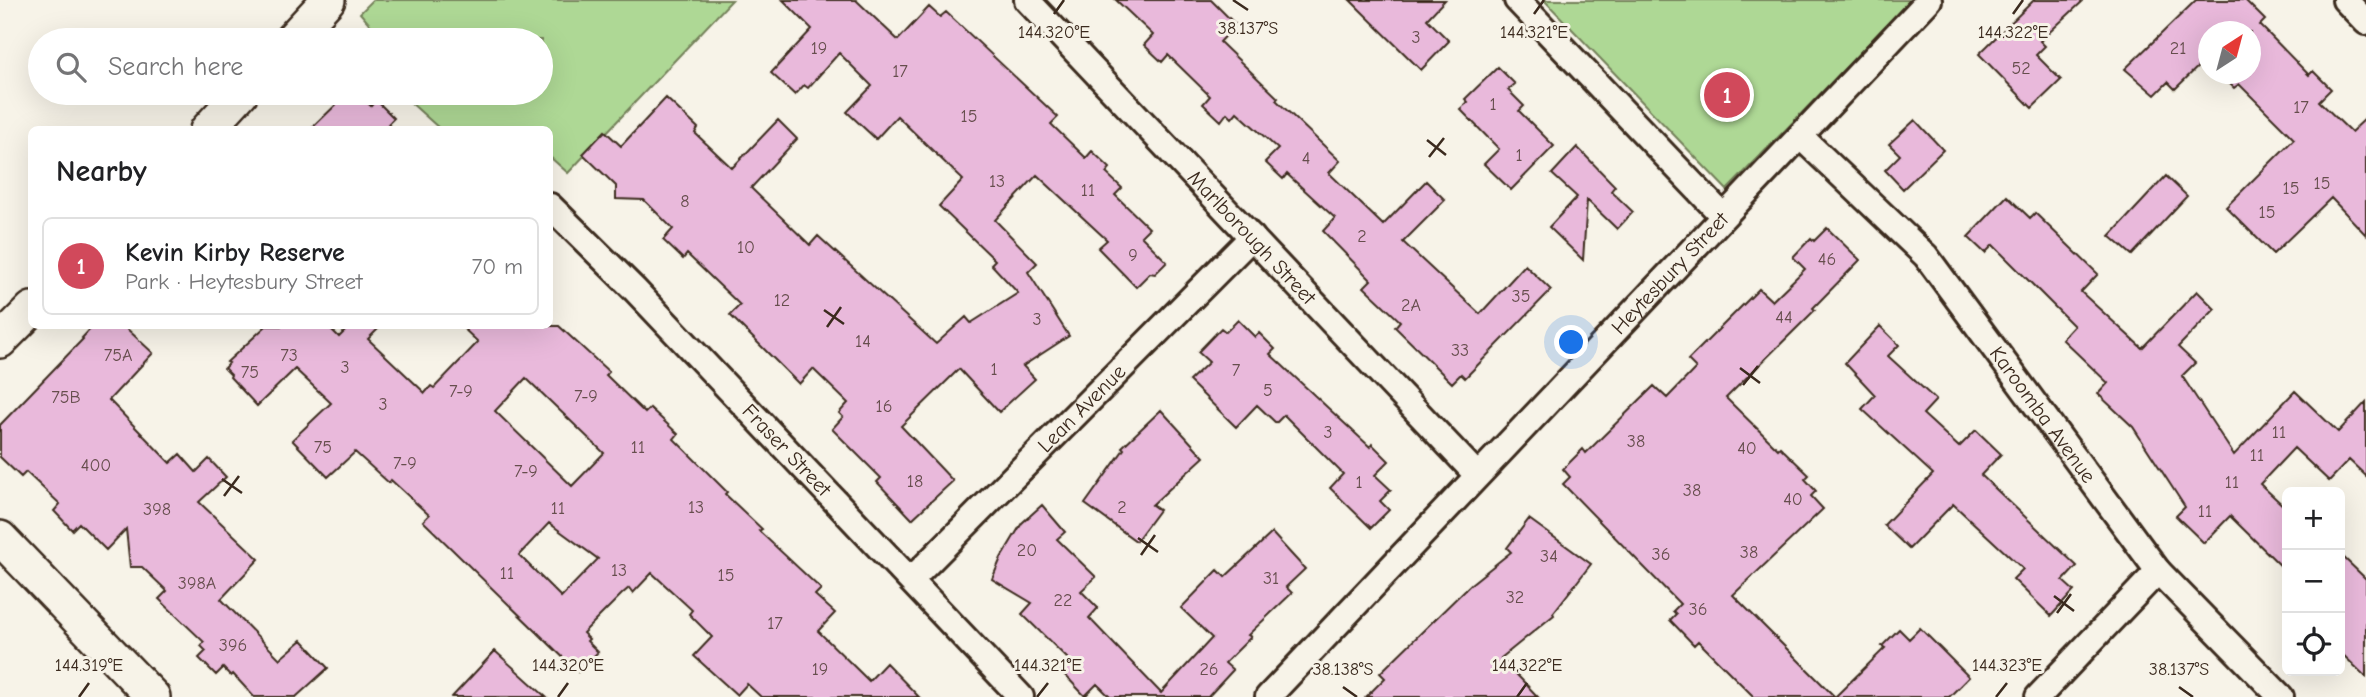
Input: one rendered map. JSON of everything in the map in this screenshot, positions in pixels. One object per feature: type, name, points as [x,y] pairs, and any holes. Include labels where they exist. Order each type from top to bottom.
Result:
[{"type":"street","points":[[301,28],[328,0]]},
{"type":"street","name":"Marlborough Street","points":[[1027,0],[1478,475]]},
{"type":"street","points":[[1517,0],[1723,216]]},
{"type":"street","name":"Heytesbury Street","points":[[1268,697],[1929,0]]},
{"type":"street","points":[[2345,0],[2366,22]]},
{"type":"street","points":[[211,126],[230,105]]},
{"type":"street","name":"Karoomba Avenue","points":[[1800,136],[1926,256],[2158,571],[2281,697]]},
{"type":"street","name":"Fraser Street","points":[[553,209],[635,290],[1021,697]]},
{"type":"street","name":"Lean Avenue","points":[[911,580],[1252,237]]},
{"type":"street","points":[[0,341],[28,313]]},
{"type":"street","points":[[0,538],[153,697]]},
{"type":"street","points":[[2038,697],[2158,571]]},
{"type":"green space","points":[[373,0],[732,0],[568,173],[553,160],[553,126],[437,126],[413,105],[553,105],[553,28],[373,28],[360,13]]},
{"type":"green space","points":[[1544,0],[1911,0],[1727,190]]},
{"type":"building","points":[[783,0],[856,0],[898,40],[929,7],[940,17],[946,12],[1058,117],[1051,124],[1086,158],[1092,151],[1110,168],[1106,173],[1122,188],[1115,195],[1149,228],[1141,236],[1167,262],[1155,274],[1150,273],[1136,287],[1098,248],[1107,240],[1037,175],[995,220],[1037,263],[1028,272],[1069,336],[1023,366],[1035,379],[999,412],[959,369],[901,426],[953,481],[912,519],[877,482],[881,478],[832,429],[843,417],[839,413],[848,403],[813,369],[799,384],[730,315],[740,305],[687,254],[683,259],[663,240],[673,229],[644,200],[616,199],[616,186],[583,154],[605,131],[621,146],[666,98],[698,128],[695,133],[732,168],[778,120],[797,139],[751,188],[810,245],[818,236],[936,344],[966,317],[971,323],[1018,293],[991,264],[995,260],[939,206],[963,180],[897,116],[876,139],[847,112],[872,86],[839,53],[808,88],[804,85],[795,95],[771,73],[812,29]]},
{"type":"building","points":[[1116,0],[1211,0],[1236,25],[1220,42],[1340,161],[1329,173],[1383,225],[1426,181],[1445,200],[1403,242],[1480,314],[1525,265],[1551,290],[1465,378],[1461,374],[1452,383],[1395,327],[1400,321],[1364,287],[1371,280],[1323,231],[1335,218],[1287,174],[1283,179],[1265,162],[1278,149],[1237,112],[1232,118],[1227,113],[1221,121],[1203,104],[1210,96],[1168,55],[1162,62],[1144,45],[1153,35]]},
{"type":"building","points":[[1350,0],[1445,0],[1427,19],[1449,41],[1421,70]]},
{"type":"building","points":[[2034,0],[2084,0],[2040,41],[2045,46],[2036,55],[2061,80],[2032,108],[1979,54]]},
{"type":"building","points":[[2196,0],[2245,0],[2265,20],[2261,24],[2261,21],[2198,21],[2198,67],[2175,89],[2168,82],[2155,95],[2125,69]]},
{"type":"building","points":[[2261,26],[2309,75],[2313,71],[2331,89],[2319,101],[2351,132],[2366,118],[2366,235],[2331,198],[2273,254],[2226,207],[2294,139],[2239,84],[2261,84]]},
{"type":"building","points":[[1498,67],[1515,84],[1508,90],[1524,106],[1519,111],[1554,146],[1511,190],[1484,164],[1499,149],[1460,109],[1468,102],[1465,99]]},
{"type":"building","points":[[336,105],[381,105],[394,118],[388,124],[390,126],[314,126]]},
{"type":"building","points":[[1915,120],[1943,150],[1903,189],[1885,170],[1900,155],[1889,144]]},
{"type":"building","points":[[1577,147],[1615,186],[1611,191],[1633,212],[1617,229],[1587,200],[1583,260],[1549,227],[1577,197],[1552,174]]},
{"type":"building","points":[[2166,176],[2187,196],[2132,255],[2110,236]]},
{"type":"building","points":[[2007,196],[2030,218],[2035,213],[2098,274],[2081,292],[2142,348],[2197,291],[2215,309],[2178,347],[2195,363],[2182,376],[2234,455],[2295,391],[2338,432],[2366,402],[2366,476],[2349,460],[2329,481],[2294,448],[2260,484],[2282,504],[2282,567],[2230,516],[2204,543],[2176,516],[2185,507],[2133,427],[2098,394],[2108,383],[2062,339],[2074,326],[1993,245],[1985,253],[1968,237]]},
{"type":"building","points":[[1827,228],[1860,260],[1813,308],[1815,310],[1726,398],[1809,475],[1805,479],[1816,491],[1811,496],[1823,509],[1733,595],[1835,697],[1754,697],[1698,641],[1694,645],[1670,620],[1676,614],[1673,611],[1680,604],[1563,484],[1570,477],[1563,469],[1583,449],[1586,453],[1654,386],[1667,398],[1696,368],[1688,360],[1759,289],[1772,301],[1805,269],[1793,257],[1811,238],[1814,241]]},
{"type":"building","points":[[1238,320],[1255,337],[1259,333],[1275,349],[1270,354],[1370,447],[1372,444],[1389,461],[1375,475],[1391,490],[1380,501],[1389,510],[1371,528],[1330,488],[1343,474],[1284,415],[1276,423],[1257,405],[1236,427],[1189,381],[1209,362],[1198,352],[1221,328],[1226,332]]},
{"type":"building","points":[[553,326],[559,326],[609,372],[606,375],[645,413],[650,408],[678,434],[674,439],[762,529],[759,531],[821,589],[815,595],[835,613],[818,631],[869,681],[886,663],[919,697],[761,697],[747,684],[737,695],[694,656],[712,637],[689,614],[692,610],[652,573],[633,593],[629,588],[622,594],[583,633],[598,652],[578,672],[423,521],[429,515],[391,480],[389,483],[355,452],[328,477],[292,440],[331,403],[295,369],[257,406],[224,368],[229,363],[227,362],[263,329],[331,329],[339,337],[347,329],[378,329],[368,339],[425,393],[431,386],[434,388],[478,342],[464,329],[553,329]],"holes":[[[526,378],[604,453],[572,486],[495,411]],[[549,523],[598,559],[561,597],[519,555]]]},
{"type":"building","points":[[1880,326],[1899,345],[1888,356],[1936,400],[1923,414],[1959,447],[1976,430],[2001,454],[1981,475],[2077,566],[2063,581],[2074,591],[2051,616],[2013,579],[2023,569],[1953,504],[1909,549],[1884,525],[1933,474],[1862,409],[1875,395],[1845,363]]},
{"type":"building","points":[[90,329],[127,329],[153,353],[109,400],[170,463],[180,454],[196,472],[209,459],[226,477],[199,502],[259,559],[221,599],[280,659],[302,640],[328,668],[296,697],[254,697],[233,674],[231,676],[223,668],[216,675],[199,658],[206,651],[201,646],[204,642],[159,599],[167,591],[142,567],[130,567],[126,529],[106,550],[79,523],[72,530],[54,511],[60,504],[26,472],[21,477],[0,457],[0,425]]},
{"type":"building","points":[[1161,410],[1204,457],[1152,505],[1159,510],[1136,541],[1085,504],[1124,449],[1122,447]]},
{"type":"building","points":[[1042,505],[1065,532],[1057,539],[1096,577],[1081,591],[1098,608],[1089,618],[1161,693],[1212,638],[1181,608],[1218,570],[1225,577],[1272,533],[1305,569],[1286,587],[1292,593],[1248,635],[1251,637],[1225,663],[1233,670],[1208,697],[1110,697],[1097,684],[1085,696],[1061,671],[1071,662],[1022,614],[1032,603],[992,579],[1022,523]]},
{"type":"building","points":[[1529,519],[1591,564],[1554,615],[1501,658],[1538,697],[1366,697],[1385,678],[1380,673],[1471,584],[1511,552],[1507,548]]},
{"type":"building","points":[[2345,559],[2366,579],[2366,677],[2345,657]]},
{"type":"building","points":[[1920,628],[1969,677],[1949,697],[1835,697],[1885,648],[1882,646],[1899,629],[1909,639]]},
{"type":"building","points":[[495,651],[546,697],[452,697]]},
{"type":"place","name":"Kevin Kirby Reserve","points":[[1727,95]]}]
